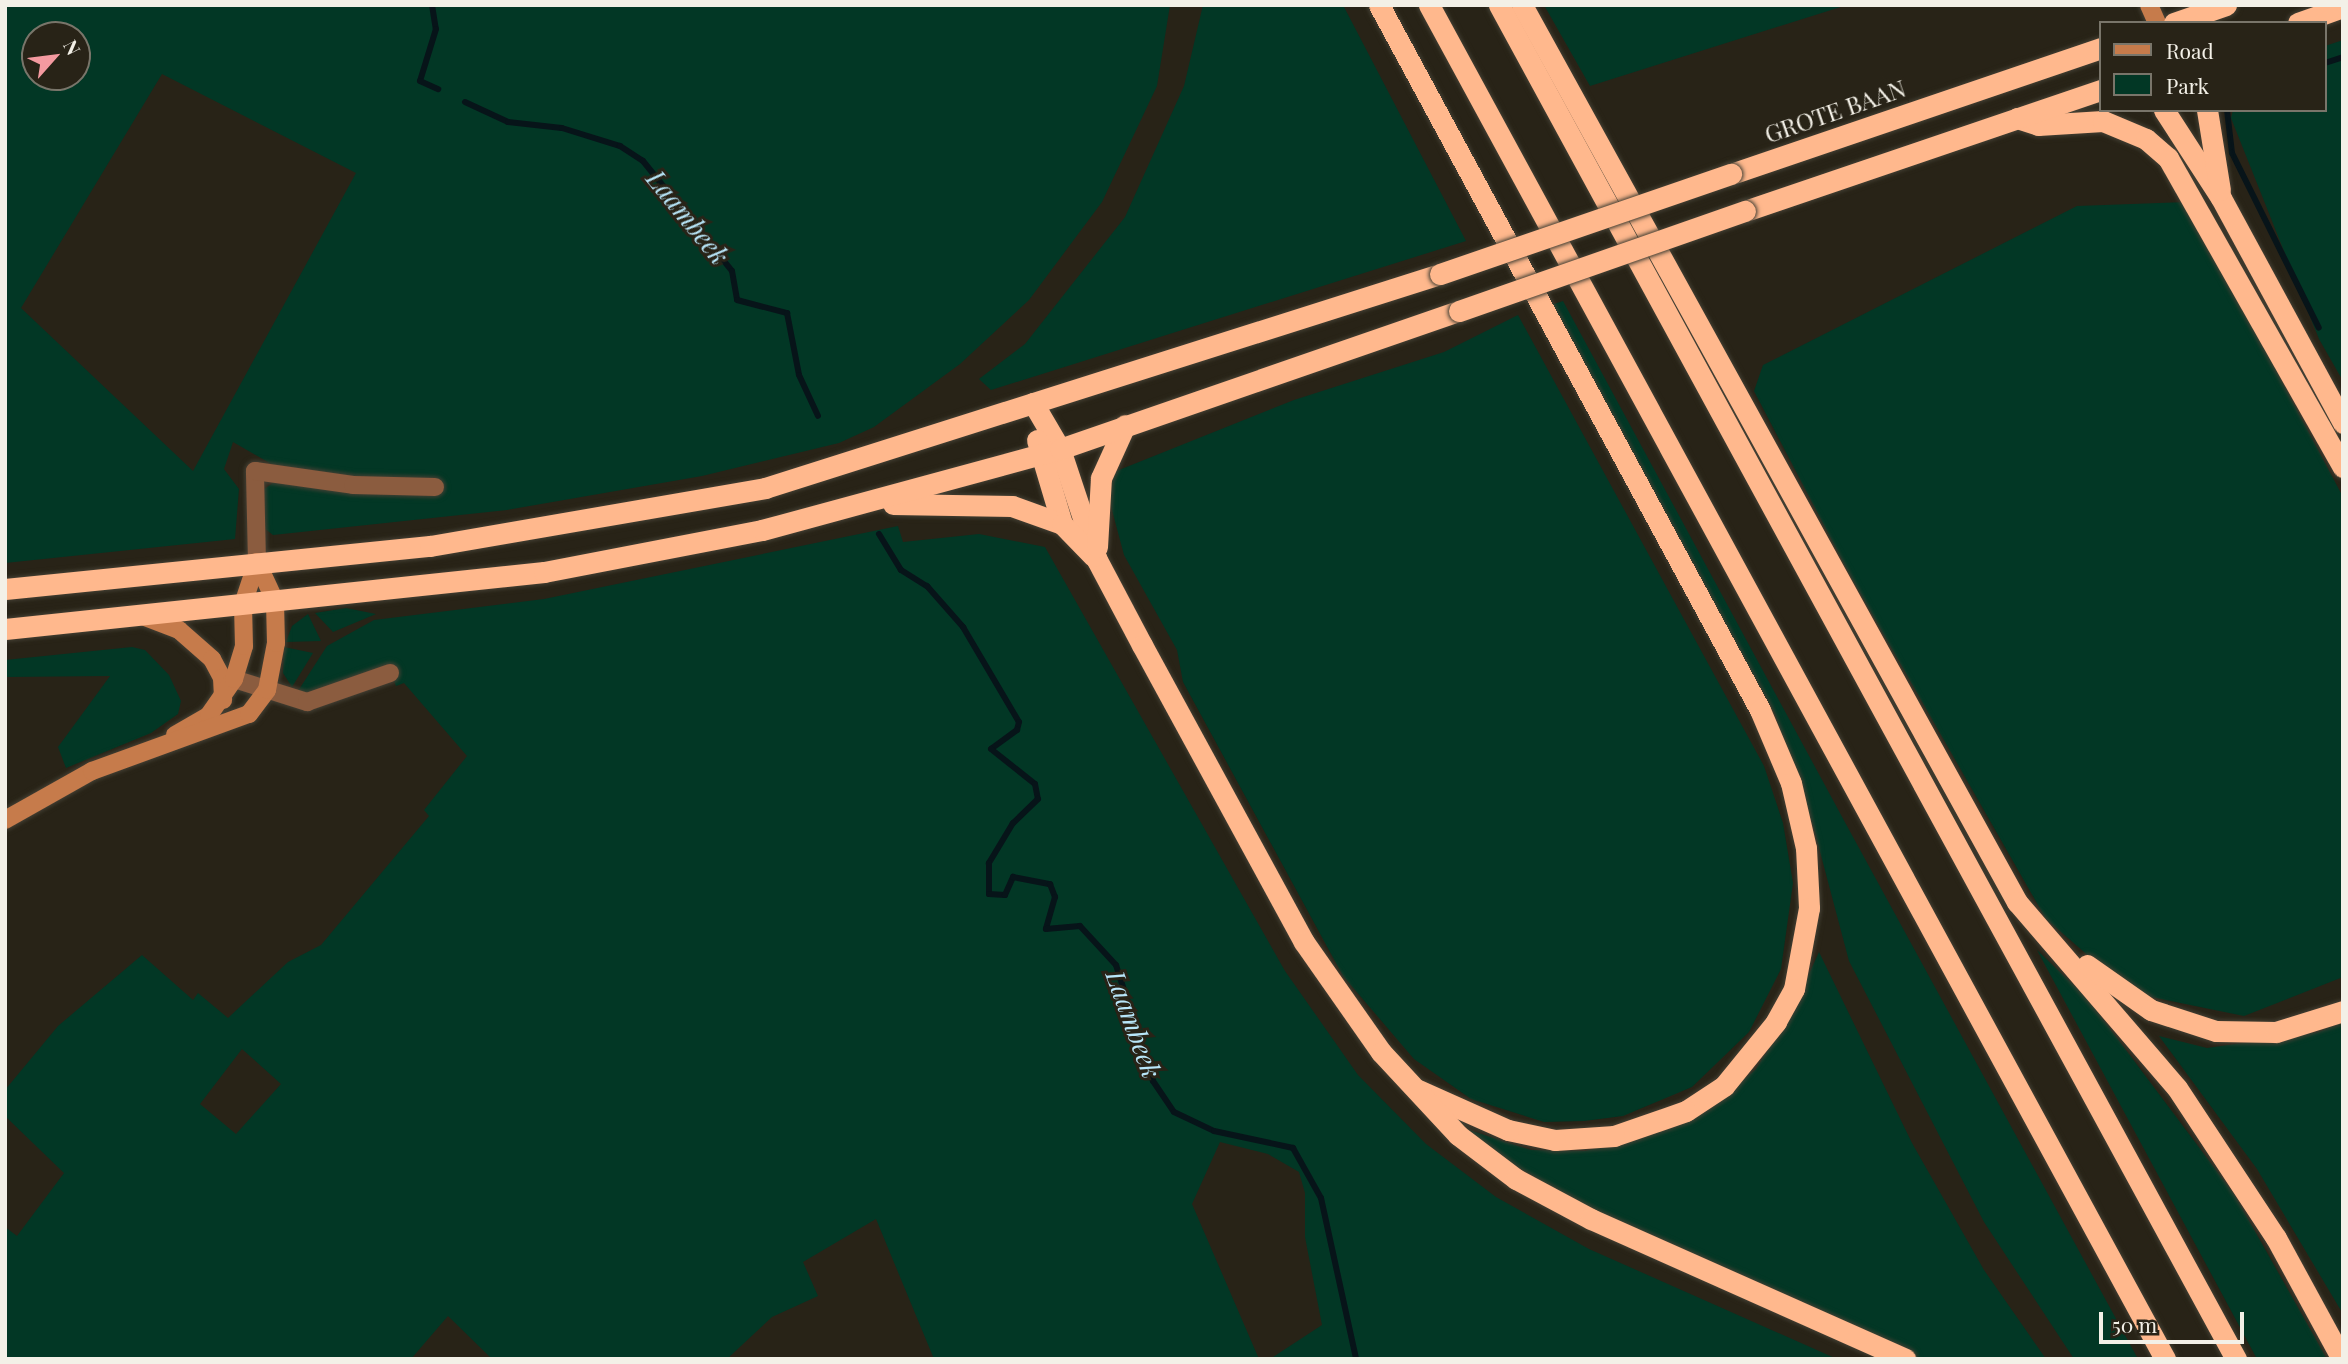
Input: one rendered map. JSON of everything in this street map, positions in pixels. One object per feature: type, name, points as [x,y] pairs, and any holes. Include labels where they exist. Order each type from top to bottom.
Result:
[{"type":"highway","points":[[1379,5],[1760,710],[1791,783],[1806,848],[1809,908],[1798,976],[1776,1022],[1724,1086],[1686,1111],[1614,1136],[1555,1140],[1508,1130],[1418,1090]]},
{"type":"highway","points":[[1429,5],[2165,1359]]},
{"type":"highway","points":[[1499,5],[2236,1359]]},
{"type":"highway","points":[[1522,5],[2032,925],[2177,1088],[2276,1238],[2342,1359]]},
{"type":"highway","points":[[2180,21],[2226,5]]},
{"type":"highway","points":[[2304,21],[2343,7]]},
{"type":"highway","name":"GROTE BAAN","points":[[5,589],[430,546],[765,488],[1440,274],[2096,52]]},
{"type":"highway","points":[[5,629],[544,572],[870,503],[1060,449],[2100,90]]},
{"type":"highway","points":[[2165,112],[2221,198],[2343,423]]},
{"type":"highway","points":[[2207,112],[2221,198]]},
{"type":"highway","points":[[2017,118],[2038,125],[2103,121],[2146,139],[2168,158],[2343,467]]},
{"type":"highway","points":[[1033,403],[1039,454],[1062,524],[1097,560]]},
{"type":"highway","points":[[1033,403],[1060,449],[1097,560],[1304,942],[1347,1009],[1458,1135],[1516,1179],[1591,1219],[1905,1359]]},
{"type":"highway","points":[[1097,560],[1098,492],[1107,457],[1125,425]]},
{"type":"highway","points":[[870,503],[1012,506],[1062,524]]},
{"type":"highway","points":[[2004,878],[2104,981],[2179,1021],[2263,1033],[2343,1011]]},
{"type":"street","points":[[2149,5],[2156,21]]},
{"type":"street","points":[[158,746],[223,700],[234,679],[244,646],[243,604],[257,562],[254,471],[353,485],[435,487]]},
{"type":"street","points":[[5,820],[92,771],[158,746],[221,729],[249,714],[267,690],[275,601],[257,562]]},
{"type":"street","points":[[139,615],[179,630],[212,659],[222,678],[223,700]]},
{"type":"street","points":[[234,679],[307,702],[390,673]]},
{"type":"green space","points":[[5,5],[1170,5],[1157,86],[1102,202],[1029,300],[960,364],[874,427],[839,443],[702,476],[507,510],[273,535],[264,528],[260,492],[287,473],[233,442],[224,469],[239,489],[235,539],[5,563]],"holes":[[[162,74],[356,173],[193,471],[21,308]]]},
{"type":"green space","points":[[1203,5],[1343,5],[1466,241],[991,390],[979,379],[1025,344],[1125,217],[1184,86]]},
{"type":"green space","points":[[1544,5],[1847,5],[1590,86]]},
{"type":"green space","points":[[2343,40],[2343,381],[2319,339],[2231,118],[2232,112],[2327,112],[2327,45]]},
{"type":"green space","points":[[2187,202],[2343,497],[2343,977],[2244,1016],[2151,997],[2114,978],[2046,919],[1852,579],[1754,391],[1763,365],[2077,206]]},
{"type":"green space","points":[[1563,301],[2138,1359],[2074,1359],[1984,1222],[1849,961],[1814,829],[1775,714],[1551,305]]},
{"type":"green space","points":[[1518,315],[1764,766],[1783,823],[1793,883],[1781,969],[1749,1032],[1692,1087],[1623,1116],[1584,1121],[1544,1122],[1471,1099],[1414,1059],[1343,976],[1183,682],[1177,650],[1124,555],[1108,495],[1114,472],[1294,400],[1444,352]]},
{"type":"green space","points":[[898,526],[903,542],[979,534],[1045,547],[1285,971],[1358,1075],[1426,1144],[1496,1197],[1589,1249],[1837,1359],[1270,1359],[1322,1325],[1305,1237],[1305,1193],[1299,1172],[1268,1154],[1220,1142],[1192,1204],[1259,1359],[934,1359],[876,1219],[803,1262],[818,1296],[772,1317],[727,1359],[492,1359],[448,1316],[411,1359],[5,1359],[5,1227],[17,1236],[64,1173],[5,1116],[5,1090],[58,1026],[142,955],[193,1000],[198,993],[228,1018],[288,962],[321,945],[429,816],[424,810],[467,756],[404,683],[396,686],[388,665],[307,693],[298,691],[327,646],[374,620],[544,599]],"holes":[[[242,1049],[281,1084],[236,1134],[200,1104]]]},
{"type":"green space","points":[[346,608],[376,614],[333,632],[315,613]]},
{"type":"green space","points":[[308,614],[321,641],[286,642],[292,626]]},
{"type":"green space","points":[[132,647],[145,650],[169,675],[181,701],[178,714],[151,733],[66,768],[58,747],[110,676],[5,677],[5,660]]},
{"type":"green space","points":[[284,647],[313,653],[292,687],[283,673]]},
{"type":"green space","points":[[2037,950],[2087,998],[2234,1194],[2327,1359],[2257,1359]]},
{"type":"green space","points":[[1819,952],[1912,1143],[1984,1270],[2046,1359],[1918,1359],[1592,1210],[1488,1150],[1466,1129],[1531,1150],[1585,1151],[1647,1136],[1704,1112],[1755,1070],[1788,1020]]},
{"type":"green space","points":[[2343,1022],[2343,1314],[2257,1169],[2159,1036],[2207,1048],[2319,1032]]},
{"type":"waterway","name":"Laambeek","points":[[432,5],[436,29],[420,81],[438,89]]},
{"type":"waterway","points":[[2327,62],[2343,57]]},
{"type":"waterway","name":"Laambeek","points":[[465,102],[508,122],[562,128],[620,146],[643,161],[732,271],[737,300],[787,313],[799,375],[818,416]]},
{"type":"waterway","points":[[2227,112],[2232,153],[2319,328]]},
{"type":"waterway","name":"Laambeek","points":[[879,534],[901,570],[927,586],[963,627],[1019,722],[1017,730],[991,749],[1035,784],[1038,799],[1013,823],[989,863],[989,894],[1005,895],[1013,877],[1050,884],[1055,897],[1046,929],[1080,926],[1116,965],[1153,1081],[1174,1112],[1214,1131],[1293,1148],[1321,1198],[1356,1359]]}]
